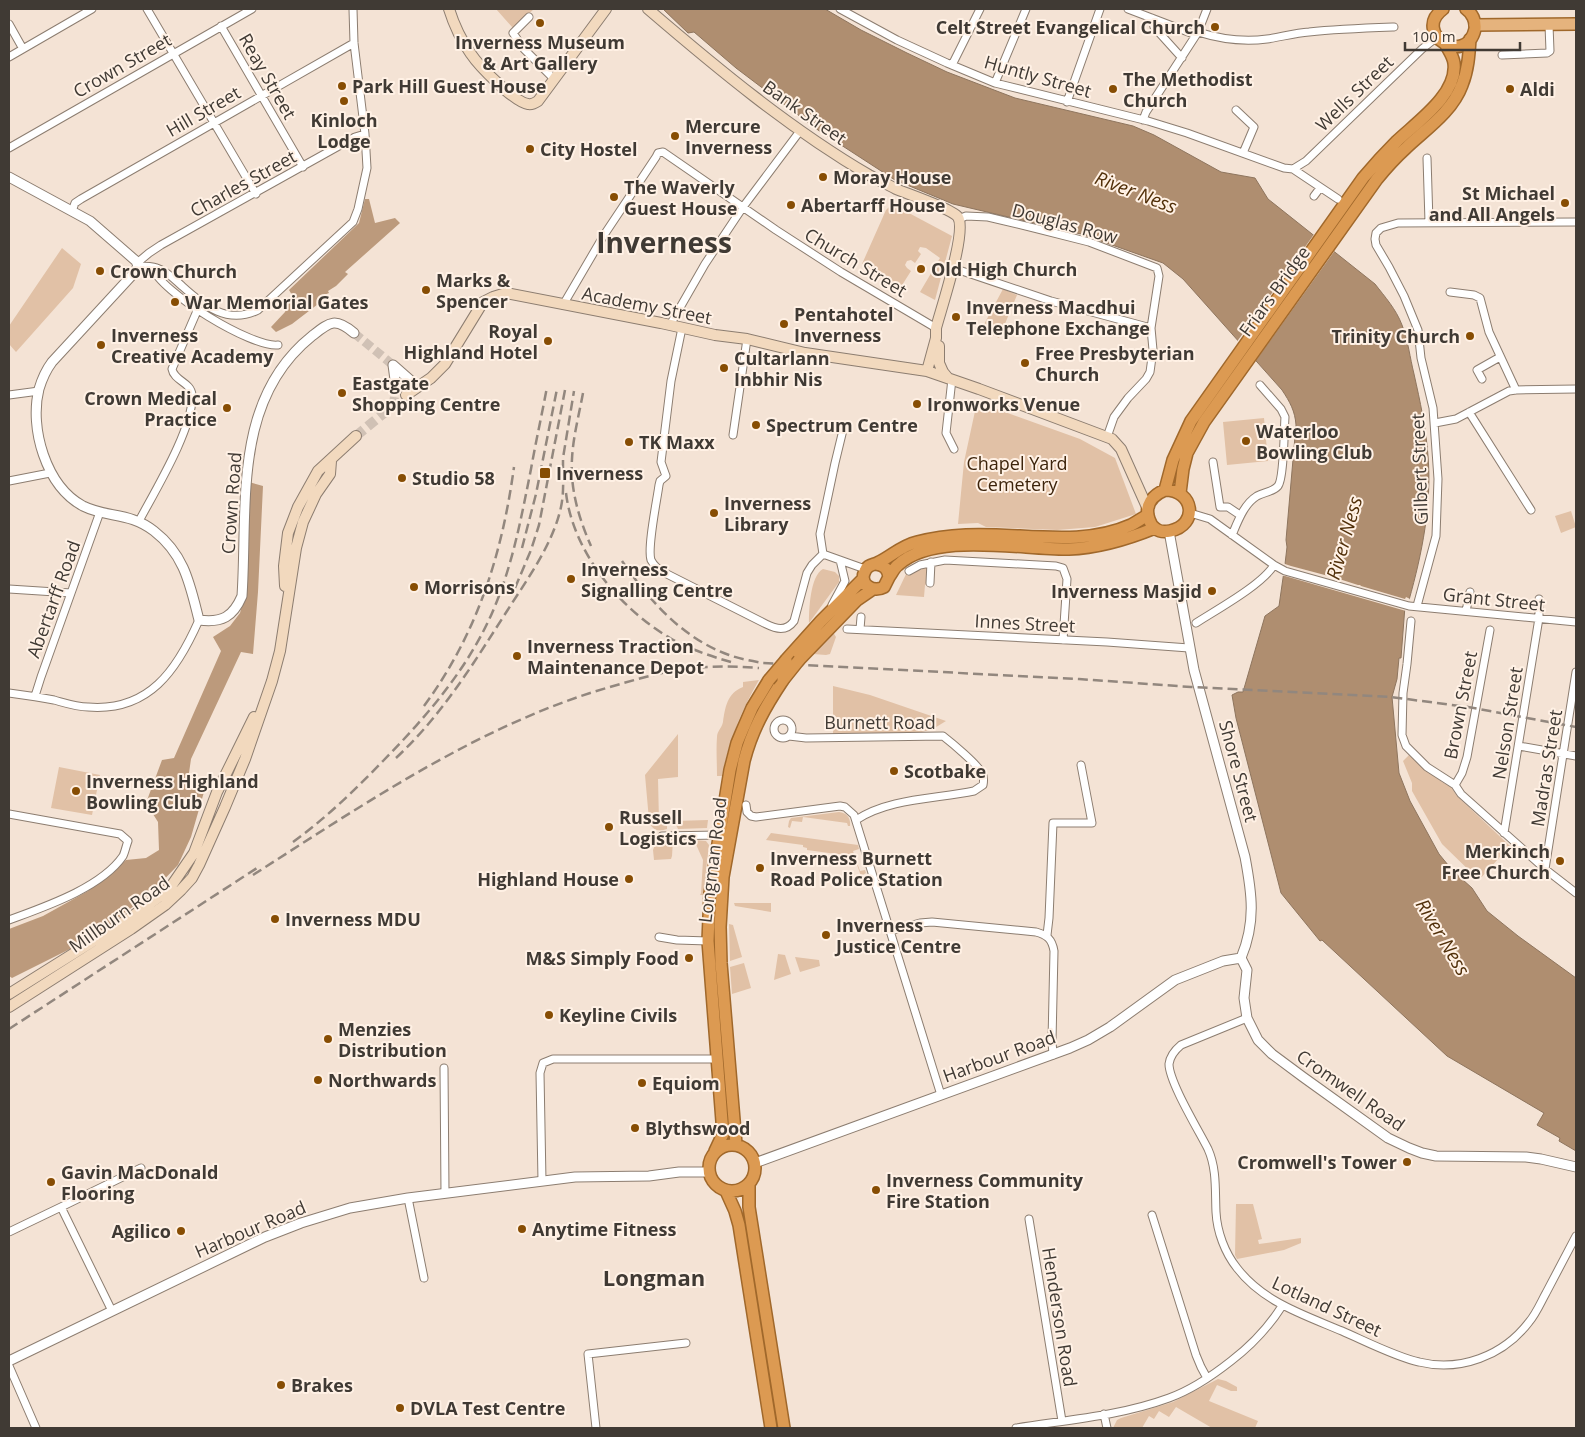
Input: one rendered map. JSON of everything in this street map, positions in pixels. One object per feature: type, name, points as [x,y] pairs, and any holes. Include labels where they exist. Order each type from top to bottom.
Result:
[{"type":"highway","points":[[1446,45],[1458,47],[1470,39],[1474,33],[1475,25],[1472,15],[1466,9]]},
{"type":"highway","points":[[1330,235],[1363,178],[1432,109],[1446,92],[1453,77],[1454,66],[1446,45],[1437,37],[1434,24],[1438,10]]},
{"type":"highway","points":[[1330,235],[1392,161],[1430,127],[1453,102],[1466,72],[1470,39]]},
{"type":"highway","name":"Friars Bridge","points":[[1240,361],[1330,235]]},
{"type":"highway","points":[[1161,492],[1191,421],[1240,361]]},
{"type":"highway","points":[[1180,492],[1187,453],[1240,361]]},
{"type":"highway","points":[[1173,490],[1180,492],[1185,498],[1190,513],[1184,525],[1177,529],[1162,532],[1154,528],[1148,511],[1151,499],[1161,492],[1173,490]]},
{"type":"highway","points":[[1148,511],[1131,525],[1094,534],[1053,537],[967,535],[943,537],[915,543],[896,551],[876,564],[868,566],[864,574],[866,585],[872,589],[880,589],[884,587],[897,566],[907,558],[942,547],[966,544],[1070,549],[1113,542],[1154,528]]},
{"type":"highway","points":[[876,564],[880,564],[887,569],[889,577]]},
{"type":"highway","name":"Longman Road","points":[[715,1151],[723,1134],[708,941],[710,893],[730,770],[742,731],[752,708],[770,680],[864,574]]},
{"type":"highway","name":"Longman Road","points":[[736,1144],[721,964],[721,892],[748,744],[760,718],[783,680],[857,600],[872,589]]},
{"type":"highway","points":[[728,1144],[736,1144],[748,1151],[755,1163],[754,1178],[749,1184],[738,1191],[726,1191],[714,1184],[709,1172],[709,1164],[715,1151],[728,1144]]},
{"type":"highway","points":[[749,1184],[749,1207],[784,1428]]},
{"type":"highway","points":[[726,1191],[736,1211],[739,1225],[769,1428]]},
{"type":"main road","points":[[449,9],[462,40],[470,53],[506,90],[530,105],[538,101],[606,9]]},
{"type":"main road","name":"Bank Street","points":[[648,9],[724,74],[800,131],[870,175],[946,210],[956,215],[959,219]]},
{"type":"main road","points":[[1475,25],[1576,24]]},
{"type":"main road","points":[[927,371],[953,268],[960,226],[959,219]]},
{"type":"main road","name":"Academy Street","points":[[406,395],[432,378],[445,364],[483,302],[506,294],[715,335],[747,339],[805,353],[927,371],[1106,437]]},
{"type":"main road","points":[[936,333],[940,349],[938,363],[950,379]]},
{"type":"main road","name":"Millburn Road","points":[[9,1007],[131,929],[165,905],[192,878],[225,807],[245,758],[272,681],[280,651],[296,548],[303,522],[316,494],[330,474],[331,461],[356,436]]},
{"type":"main road","points":[[1106,437],[1121,449],[1140,488],[1148,511]]},
{"type":"main road","points":[[1140,488],[1161,492]]},
{"type":"main road","name":"Millburn Road","points":[[9,994],[127,920],[172,885],[194,853],[217,792],[272,681]]},
{"type":"street","points":[[9,57],[92,9]]},
{"type":"street","points":[[147,9],[256,194]]},
{"type":"street","name":"Crown Street","points":[[9,148],[252,9]]},
{"type":"street","points":[[138,265],[159,268],[204,305],[217,311],[241,316],[258,310],[353,222],[358,209],[367,168],[365,134],[354,43],[353,9]]},
{"type":"street","name":"Huntly Street","points":[[840,9],[897,40],[995,83],[1143,120],[1187,133],[1284,168],[1293,169]]},
{"type":"street","points":[[952,65],[980,9]]},
{"type":"street","points":[[995,83],[1026,9]]},
{"type":"street","points":[[1067,102],[1100,9]]},
{"type":"street","points":[[1132,9],[1197,34],[1242,40],[1266,39],[1352,28],[1394,27]]},
{"type":"street","points":[[1143,120],[1146,112],[1197,34],[1207,9]]},
{"type":"street","points":[[529,17],[513,33],[524,49],[554,79]]},
{"type":"street","points":[[1152,18],[1154,27],[1182,58]]},
{"type":"street","points":[[9,24],[23,49]]},
{"type":"street","points":[[1502,55],[1547,54],[1550,51],[1549,25]]},
{"type":"street","name":"Reay Street","points":[[221,26],[303,168]]},
{"type":"street","name":"Wells Street","points":[[1293,169],[1306,160],[1422,49],[1437,37]]},
{"type":"street","name":"Hill Street","points":[[72,211],[75,203],[81,199],[354,43]]},
{"type":"street","points":[[1236,110],[1254,127],[1243,153]]},
{"type":"street","points":[[670,325],[743,207],[800,131]]},
{"type":"street","name":"Charles Street","points":[[138,265],[149,253],[161,245],[365,134]]},
{"type":"street","name":"Church Street","points":[[563,305],[621,209],[658,153],[663,152],[776,230],[936,333]]},
{"type":"street","points":[[1427,158],[1429,222],[1576,222]]},
{"type":"street","points":[[1293,169],[1338,199]]},
{"type":"street","points":[[9,177],[72,211],[134,257],[138,265],[136,272],[52,362],[44,375],[39,391],[38,430],[42,452],[50,472],[61,489],[73,500],[85,507],[100,512],[120,515],[139,521],[165,541],[181,562],[189,580],[199,620],[179,660],[168,676],[141,698],[107,708],[86,707],[9,692]]},
{"type":"street","points":[[1314,196],[1320,188]]},
{"type":"street","name":"Douglas Row","points":[[959,219],[966,216],[988,218],[1089,242],[1157,268],[1159,272],[1151,328]]},
{"type":"street","name":"Gilbert Street","points":[[1413,606],[1430,560],[1437,528],[1438,479],[1434,408],[1421,358],[1418,330],[1396,281],[1376,245],[1375,239],[1376,234],[1381,228],[1389,224],[1429,222]]},
{"type":"street","points":[[152,267],[155,276],[164,285],[197,311],[249,338],[272,346],[278,346]]},
{"type":"street","points":[[953,268],[1051,301],[1151,328],[1153,350],[1150,372],[1114,417],[1106,437]]},
{"type":"street","points":[[1450,292],[1478,297],[1481,300],[1489,332],[1516,390]]},
{"type":"street","points":[[139,521],[185,430],[192,400],[191,390],[188,385],[176,376],[172,369],[197,311]]},
{"type":"street","name":"Crown Road","points":[[199,620],[207,621],[226,618],[238,606],[242,596],[245,479],[258,417],[267,391],[287,360],[299,346],[325,326],[342,323],[354,333]]},
{"type":"street","points":[[682,328],[671,381],[661,462],[666,476],[663,477],[659,485],[650,547],[651,560],[658,569],[772,627],[784,629],[794,621],[807,573],[812,565],[824,554]]},
{"type":"street","points":[[733,435],[747,339]]},
{"type":"street","points":[[1482,379],[1477,370],[1500,357]]},
{"type":"street","points":[[396,387],[393,364],[418,388]]},
{"type":"street","points":[[950,379],[946,433],[954,449]]},
{"type":"street","points":[[1232,534],[1240,515],[1256,497],[1279,485],[1282,475],[1285,417],[1281,409],[1260,385]]},
{"type":"street","points":[[1435,423],[1456,419],[1509,391],[1576,389]]},
{"type":"street","points":[[9,395],[39,391]]},
{"type":"street","points":[[1469,412],[1531,510]]},
{"type":"street","points":[[824,554],[820,534],[834,463],[843,430]]},
{"type":"street","points":[[1213,462],[1219,510],[1228,508],[1240,515]]},
{"type":"street","points":[[9,481],[50,472]]},
{"type":"street","name":"Abertarff Road","points":[[35,696],[100,512]]},
{"type":"street","name":"Grant Street","points":[[1190,513],[1210,519],[1285,571],[1413,606],[1576,622]]},
{"type":"street","name":"Shore Street","points":[[1169,531],[1189,648],[1245,857],[1251,888],[1251,924],[1248,940],[1241,958]]},
{"type":"street","points":[[824,554],[840,560],[864,574]]},
{"type":"street","points":[[822,621],[845,581],[840,560]]},
{"type":"street","points":[[909,571],[931,562],[944,560],[1056,566],[1062,568],[1067,579],[1063,640]]},
{"type":"street","points":[[930,583],[931,562]]},
{"type":"street","points":[[1196,623],[1241,594],[1261,579],[1274,565]]},
{"type":"street","points":[[9,589],[71,593]]},
{"type":"street","points":[[1466,611],[1470,592]]},
{"type":"street","name":"Nelson Street","points":[[1504,833],[1519,746],[1538,618],[1539,599]]},
{"type":"street","points":[[860,617],[860,629]]},
{"type":"street","points":[[1411,621],[1402,693],[1402,735],[1406,746],[1427,767],[1455,785],[1461,794],[1504,833],[1576,894]]},
{"type":"street","name":"Innes Street","points":[[847,629],[1189,648]]},
{"type":"street","name":"Brown Street","points":[[1455,785],[1462,773],[1467,757],[1490,630]]},
{"type":"street","name":"Madras Street","points":[[1545,869],[1576,672]]},
{"type":"street","name":"Burnett Road","points":[[793,735],[943,736],[976,766],[984,778],[983,785],[974,791],[908,802],[864,814],[856,820]]},
{"type":"street","points":[[1519,746],[1576,756]]},
{"type":"street","points":[[1046,935],[1049,918],[1053,824],[1092,823],[1081,765]]},
{"type":"street","points":[[746,804],[747,812],[751,816],[756,817],[840,806],[850,810],[856,820],[941,1095]]},
{"type":"street","points":[[9,814],[120,834],[128,841],[124,854],[114,866],[86,887],[65,898],[9,920]]},
{"type":"street","points":[[662,836],[719,835]]},
{"type":"street","points":[[890,931],[920,923],[932,922],[1036,932],[1046,935],[1053,944],[1054,951],[1053,1055]]},
{"type":"street","name":"Longman Road","points":[[659,937],[677,940],[708,941]]},
{"type":"street","points":[[1241,958],[1247,970],[1244,998],[1247,1018]]},
{"type":"street","name":"Harbour Road","points":[[755,1163],[1053,1055],[1088,1040],[1175,980],[1223,961],[1241,958]]},
{"type":"street","name":"Lotland Street","points":[[1247,1018],[1181,1046],[1172,1054],[1169,1065],[1181,1096],[1213,1162],[1216,1214],[1224,1246],[1233,1263],[1262,1293],[1282,1306],[1417,1362],[1438,1366],[1458,1365],[1488,1356],[1504,1347],[1530,1322],[1576,1236]]},
{"type":"street","name":"Cromwell Road","points":[[1247,1018],[1258,1040],[1272,1054],[1382,1133],[1409,1148],[1422,1153],[1450,1157],[1526,1157],[1576,1167]]},
{"type":"street","points":[[542,1181],[540,1073],[543,1063],[552,1059],[717,1059]]},
{"type":"street","points":[[444,1068],[445,1193]]},
{"type":"street","points":[[9,1232],[141,1168]]},
{"type":"street","name":"Harbour Road","points":[[9,1361],[231,1253],[301,1222],[350,1208],[408,1198],[542,1181],[598,1176],[649,1176],[679,1172],[709,1172]]},
{"type":"street","points":[[408,1198],[424,1278]]},
{"type":"street","points":[[61,1207],[112,1311]]},
{"type":"street","points":[[1152,1215],[1200,1368],[1207,1378]]},
{"type":"street","name":"Henderson Road","points":[[1029,1219],[1062,1421]]},
{"type":"street","points":[[1016,1428],[1138,1408],[1170,1398],[1207,1378],[1245,1350],[1273,1321],[1282,1306]]},
{"type":"street","points":[[596,1428],[588,1354],[686,1343]]},
{"type":"street","points":[[9,1366],[36,1428]]},
{"type":"street","points":[[1104,1414],[1107,1428]]},
{"type":"green space","points":[[496,9],[513,10],[534,9],[513,28]]},
{"type":"green space","points":[[892,204],[952,236],[935,300],[920,292],[940,258],[926,248],[920,247],[918,251],[921,254],[915,263],[911,260],[907,261],[905,265],[911,271],[899,290],[883,281],[885,278],[862,264],[886,210]]},
{"type":"green space","points":[[62,248],[81,264],[73,288],[16,352],[9,344],[9,326]]},
{"type":"green space","points":[[1003,289],[1017,295],[999,338],[981,330]]},
{"type":"green space","name":"Chapel Yard Cemetery","points":[[977,402],[1080,439],[1115,458],[1136,514],[1095,527],[1057,530],[986,527],[978,523],[958,524],[964,462]]},
{"type":"green space","name":"Waterloo Bowling Club","points":[[1264,418],[1268,461],[1227,465],[1223,422]]},
{"type":"green space","points":[[1571,511],[1576,527],[1561,533],[1555,516]]},
{"type":"green space","points":[[928,567],[928,584],[925,585],[924,597],[896,595],[907,572],[909,574]]},
{"type":"green space","points":[[823,569],[835,572],[839,576],[839,582],[809,623],[813,586],[815,579]]},
{"type":"green space","points":[[833,632],[836,637],[830,654],[813,654]]},
{"type":"green space","points":[[759,680],[736,726],[722,776],[717,776],[717,735],[728,701],[733,693],[743,687],[743,682]]},
{"type":"green space","points":[[833,686],[870,695],[946,721],[933,729],[918,733],[833,734]]},
{"type":"green space","points":[[678,734],[678,777],[658,779],[659,821],[667,821],[667,829],[658,830],[651,826],[649,820],[645,775]]},
{"type":"green space","points":[[1409,755],[1451,787],[1457,796],[1510,846],[1479,880],[1442,844],[1412,791],[1412,783],[1403,761]]},
{"type":"green space","name":"Inverness Highland Bowling Club","points":[[59,767],[100,775],[92,815],[51,808]]},
{"type":"green space","points":[[839,812],[848,816],[850,826],[847,823],[803,817],[802,822],[792,821],[790,828],[788,827],[791,818]]},
{"type":"green space","points":[[708,820],[707,828],[678,829],[674,821]]},
{"type":"green space","points":[[771,833],[858,845],[859,849],[853,851],[860,871],[865,870],[866,873],[861,876],[855,859],[851,856],[807,850],[803,845],[766,840]]},
{"type":"green space","points":[[663,840],[673,840],[671,859],[654,860],[653,850],[655,845]]},
{"type":"green space","points":[[694,840],[706,841],[709,845],[703,895],[700,895],[703,860]]},
{"type":"green space","points":[[734,903],[771,903],[771,912],[735,906]]},
{"type":"green space","points":[[729,924],[733,925],[742,957],[730,961]]},
{"type":"green space","points":[[778,954],[785,955],[791,974],[774,980]]},
{"type":"green space","points":[[795,957],[819,960],[820,966],[800,972]]},
{"type":"green space","points":[[744,963],[751,988],[732,994],[730,967]]},
{"type":"green space","points":[[1236,1204],[1253,1204],[1262,1239],[1258,1240],[1259,1244],[1301,1238],[1301,1243],[1284,1250],[1237,1259],[1235,1255]]},
{"type":"green space","points":[[1218,1379],[1237,1387],[1237,1391],[1231,1391],[1217,1385],[1209,1401],[1258,1421],[1255,1428],[1212,1428],[1176,1407],[1169,1417],[1159,1411],[1154,1419],[1149,1416],[1142,1428],[1113,1428],[1117,1420],[1121,1418],[1173,1402]]},
{"type":"shaded area","points":[[365,199],[369,199],[375,223],[395,218],[400,223],[345,272],[348,274],[328,291],[329,293],[319,297],[322,301],[292,324],[276,332],[271,327],[285,312],[292,295],[289,290],[359,223]]},
{"type":"shaded area","points":[[249,482],[263,486],[253,654],[241,652],[191,759],[188,780],[204,792],[191,837],[178,865],[155,889],[116,920],[76,946],[12,978],[9,976],[9,929],[43,916],[88,891],[126,860],[146,858],[159,850],[158,822],[146,803],[162,760],[174,758],[221,651],[213,637],[230,626],[240,613],[246,590]]},
{"type":"water","name":"River Ness","points":[[663,9],[825,9],[861,30],[947,72],[1015,98],[1133,126],[1154,135],[1221,172],[1255,178],[1268,199],[1375,284],[1400,319],[1404,331],[1426,435],[1429,474],[1425,529],[1414,583],[1409,600],[1407,600],[1405,606],[1401,658],[1399,658],[1397,679],[1392,697],[1399,773],[1410,801],[1439,854],[1453,871],[1472,888],[1487,911],[1576,978],[1576,1151],[1559,1141],[1560,1138],[1537,1125],[1544,1113],[1447,1056],[1322,940],[1320,941],[1281,893],[1236,718],[1232,695],[1243,692],[1265,616],[1279,606],[1287,547],[1286,540],[1296,425],[1292,407],[1282,390],[1183,279],[1163,263],[1081,234],[953,204],[895,180],[818,130],[736,68],[694,32],[688,33]]},
{"type":"pier","points":[[1315,233],[1336,249],[1254,363],[1236,343]]},
{"type":"pier","points":[[1282,561],[1291,566],[1405,599],[1406,597],[1410,599],[1406,611],[1282,576],[1281,571],[1285,567]]},
{"type":"tunnel","points":[[354,333],[393,365]]},
{"type":"tunnel","points":[[393,406],[396,387]]},
{"type":"tunnel","points":[[356,436],[406,395]]},
{"type":"railway","points":[[293,842],[362,783],[417,725],[448,687],[476,646],[497,601],[513,552],[547,387]]},
{"type":"railway","points":[[522,548],[536,494],[557,389]]},
{"type":"railway","points":[[515,588],[539,525],[565,390]]},
{"type":"railway","points":[[563,470],[563,458],[574,391]]},
{"type":"railway","points":[[583,393],[574,442],[572,481],[576,504],[591,546]]},
{"type":"railway","points":[[396,758],[443,706],[482,650],[539,560],[552,534],[561,507],[563,465]]},
{"type":"railway","points":[[424,706],[443,679],[473,622],[494,562],[509,500],[514,467]]},
{"type":"railway","points":[[566,493],[570,515],[578,536],[602,577],[617,595],[651,626],[670,638],[700,652],[731,662]]},
{"type":"railway","points":[[622,561],[668,617],[696,639],[729,655],[763,663],[1391,697],[1468,707],[1576,727]]},
{"type":"railway","points":[[253,875],[381,794],[470,744],[516,722],[563,703],[646,677],[692,668],[759,668]]},
{"type":"railway","points":[[9,1029],[257,868]]},
{"type":"place","name":"Inverness Museum & Art Gallery","points":[[540,23]]},
{"type":"place","name":"Celt Street Evangelical Church","points":[[1215,27]]},
{"type":"place","name":"Park Hill Guest House","points":[[342,86]]},
{"type":"place","name":"The Methodist Church","points":[[1113,89]]},
{"type":"place","name":"Aldi","points":[[1510,89]]},
{"type":"place","name":"Kinloch Lodge","points":[[344,101]]},
{"type":"place","name":"Mercure Inverness","points":[[675,136]]},
{"type":"place","name":"City Hostel","points":[[530,149]]},
{"type":"place","name":"Moray House","points":[[823,177]]},
{"type":"place","name":"The Waverly Guest House","points":[[614,197]]},
{"type":"place","name":"St Michael and All Angels","points":[[1565,203]]},
{"type":"place","name":"Abertarff House","points":[[791,205]]},
{"type":"place","name":"Old High Church","points":[[921,269]]},
{"type":"place","name":"Crown Church","points":[[100,271]]},
{"type":"place","name":"Marks & Spencer","points":[[426,290]]},
{"type":"place","name":"War Memorial Gates","points":[[175,302]]},
{"type":"place","name":"Inverness Macdhui Telephone Exchange","points":[[956,317]]},
{"type":"place","name":"Pentahotel Inverness","points":[[784,324]]},
{"type":"place","name":"Trinity Church","points":[[1470,336]]},
{"type":"place","name":"Royal Highland Hotel","points":[[548,341]]},
{"type":"place","name":"Inverness Creative Academy","points":[[101,345]]},
{"type":"place","name":"Free Presbyterian Church","points":[[1025,363]]},
{"type":"place","name":"Cultarlann Inbhir Nis","points":[[724,368]]},
{"type":"place","name":"Eastgate Shopping Centre","points":[[342,393]]},
{"type":"place","name":"Ironworks Venue","points":[[917,404]]},
{"type":"place","name":"Crown Medical Practice","points":[[227,408]]},
{"type":"place","name":"Spectrum Centre","points":[[756,425]]},
{"type":"place","name":"Waterloo Bowling Club","points":[[1246,441]]},
{"type":"place","name":"TK Maxx","points":[[629,442]]},
{"type":"place","name":"Inverness","points":[[545,473]]},
{"type":"place","name":"Studio 58","points":[[402,478]]},
{"type":"place","name":"Inverness Library","points":[[714,513]]},
{"type":"place","name":"Inverness Signalling Centre","points":[[571,579]]},
{"type":"place","name":"Morrisons","points":[[414,587]]},
{"type":"place","name":"Inverness Masjid","points":[[1212,591]]},
{"type":"place","name":"Inverness Traction Maintenance Depot","points":[[517,656]]},
{"type":"place","name":"Scotbake","points":[[894,771]]},
{"type":"place","name":"Inverness Highland Bowling Club","points":[[76,791]]},
{"type":"place","name":"Russell Logistics","points":[[609,827]]},
{"type":"place","name":"Merkinch Free Church","points":[[1560,861]]},
{"type":"place","name":"Inverness Burnett Road Police Station","points":[[760,868]]},
{"type":"place","name":"Highland House","points":[[629,879]]},
{"type":"place","name":"Inverness MDU","points":[[275,919]]},
{"type":"place","name":"Inverness Justice Centre","points":[[826,935]]},
{"type":"place","name":"M&S Simply Food","points":[[689,958]]},
{"type":"place","name":"Keyline Civils","points":[[549,1015]]},
{"type":"place","name":"Menzies Distribution","points":[[328,1039]]},
{"type":"place","name":"Northwards","points":[[318,1080]]},
{"type":"place","name":"Equiom","points":[[642,1083]]},
{"type":"place","name":"Blythswood","points":[[635,1128]]},
{"type":"place","name":"Cromwell's Tower","points":[[1407,1162]]},
{"type":"place","name":"Gavin MacDonald Flooring","points":[[51,1182]]},
{"type":"place","name":"Inverness Community Fire Station","points":[[876,1190]]},
{"type":"place","name":"Anytime Fitness","points":[[522,1229]]},
{"type":"place","name":"Agilico","points":[[181,1231]]},
{"type":"place","name":"Brakes","points":[[281,1385]]},
{"type":"place","name":"DVLA Test Centre","points":[[400,1408]]},
{"type":"district","name":"Inverness","points":[[664,242]]},
{"type":"district","name":"Longman","points":[[654,1277]]}]
